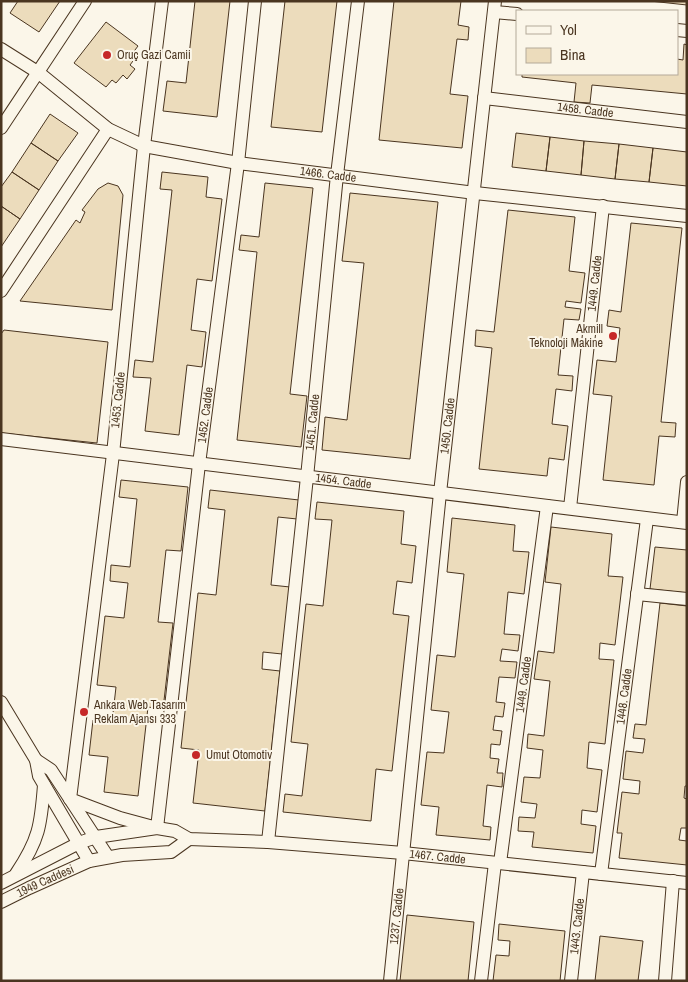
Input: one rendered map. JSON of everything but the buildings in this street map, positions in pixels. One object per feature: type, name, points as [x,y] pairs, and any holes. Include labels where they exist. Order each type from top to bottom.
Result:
[{"type":"street","points":[[1,128],[85,1]]},
{"type":"street","name":"1453. Cadde","points":[[70,799],[113,454],[144,146],[162,1]]},
{"type":"street","name":"1452. Cadde","points":[[158,828],[199,464],[238,163],[255,1]]},
{"type":"street","name":"1451. Cadde","points":[[268,842],[337,175],[358,1]]},
{"type":"street","points":[[494,6],[516,14]]},
{"type":"street","name":"1450. Cadde","points":[[403,853],[440,493],[475,193],[494,6]]},
{"type":"street","name":"1466. Cadde","points":[[1,49],[38,73],[108,129],[144,146],[238,163],[475,193],[687,216]]},
{"type":"street","name":"1458. Cadde","points":[[484,98],[687,122]]},
{"type":"street","points":[[1,291],[108,129]]},
{"type":"street","name":"1449. Cadde","points":[[570,508],[603,206]]},
{"type":"street","name":"1454. Cadde","points":[[1,439],[647,519],[685,522]]},
{"type":"street","points":[[685,522],[687,482]]},
{"type":"street","name":"1449. Cadde","points":[[481,981],[547,506]]},
{"type":"street","name":"1448. Cadde","points":[[601,874],[647,519]]},
{"type":"street","points":[[637,594],[687,599]]},
{"type":"street","points":[[1,702],[36,760],[39,776],[89,861],[122,855],[171,852],[189,839]]},
{"type":"street","points":[[36,760],[51,770],[108,858]]},
{"type":"street","points":[[15,876],[28,857],[37,837],[41,823],[44,785]]},
{"type":"street","points":[[70,799],[113,816],[158,828]]},
{"type":"street","name":"1467. Cadde","points":[[79,843],[96,838],[158,828],[175,831],[189,839],[268,842],[403,853],[687,883]]},
{"type":"street","name":"1949 Caddesi","points":[[1,883],[79,843]]},
{"type":"street","name":"1237. Cadde","points":[[390,981],[403,853]]},
{"type":"street","name":"1949 Caddesi","points":[[1,902],[89,861]]},
{"type":"street","name":"1443. Cadde","points":[[571,981],[583,872]]},
{"type":"street","points":[[665,981],[673,881]]},
{"type":"place","name":"Oruç Gazi Camii","points":[[107,55]]},
{"type":"place","name":"Akmill Teknoloji Makine","points":[[613,336]]},
{"type":"place","name":"Ankara Web Tasarım Reklam Ajansı 333","points":[[84,712]]},
{"type":"place","name":"Umut Otomotiv","points":[[196,755]]}]
